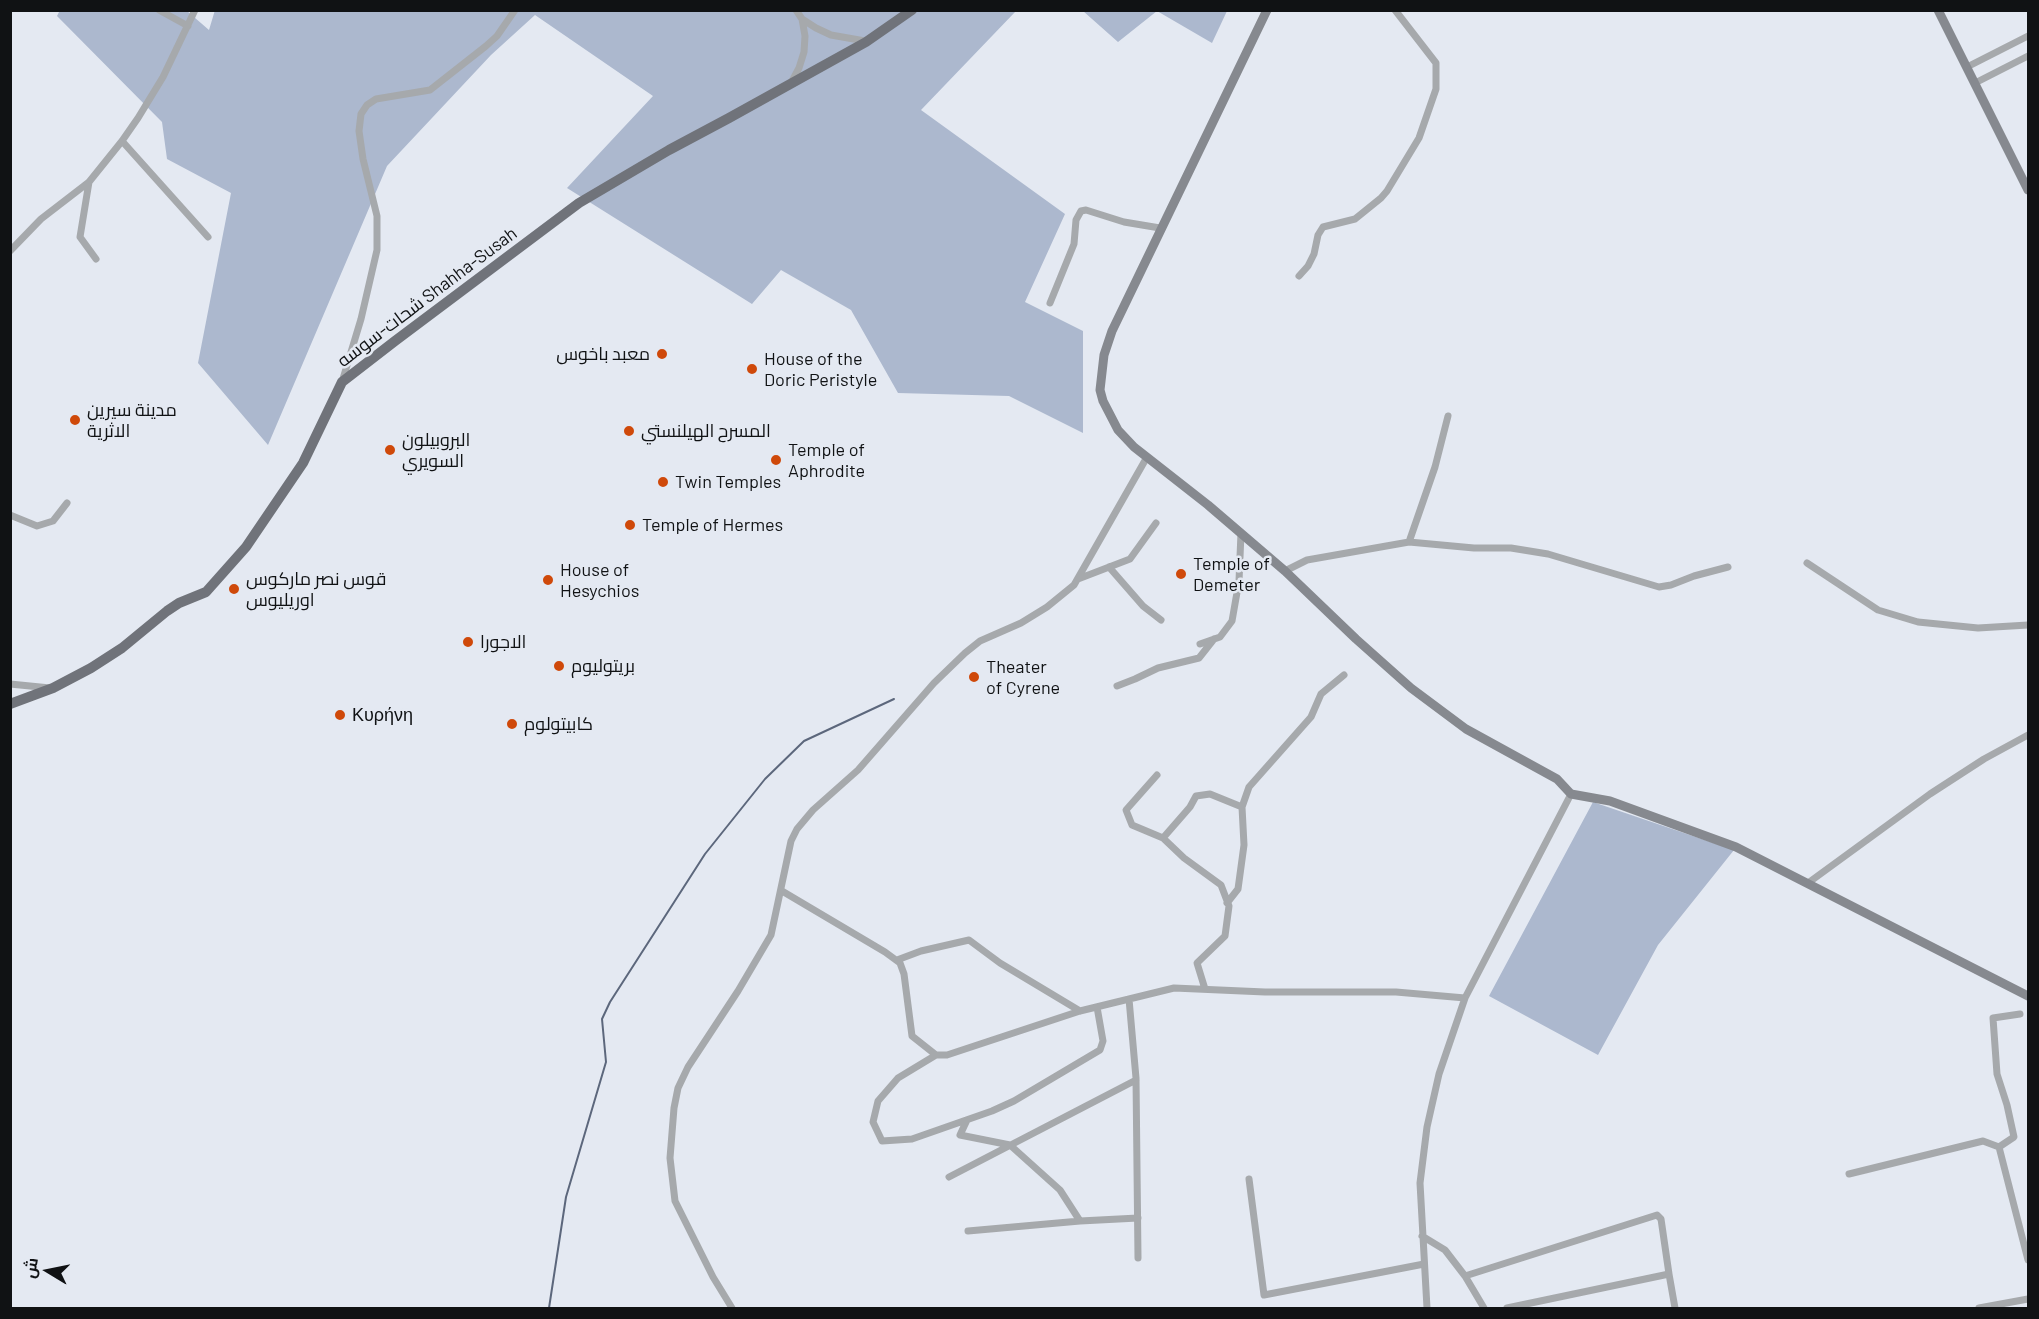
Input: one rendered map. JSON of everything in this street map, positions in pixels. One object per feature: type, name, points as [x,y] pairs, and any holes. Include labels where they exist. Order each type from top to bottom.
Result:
[{"type":"main road","name":"شحات-سوسه Shahha-Susah","points":[[10,704],[53,688],[91,669],[122,648],[166,611],[179,603],[200,596],[212,586],[263,523],[303,463],[342,382],[458,292],[579,203],[669,150],[866,42],[912,10]]},
{"type":"main road","points":[[1267,10],[1160,228],[1112,331],[1104,355],[1100,379],[1103,401],[1125,439],[1285,571],[1356,639],[1429,702],[1466,729],[1557,779],[1571,794],[1610,801],[1736,847],[2028,996]]},
{"type":"main road","points":[[1938,10],[2028,190]]},
{"type":"street","points":[[159,10],[189,26]]},
{"type":"street","points":[[10,252],[41,219],[89,182],[122,141],[151,97],[189,26],[195,10]]},
{"type":"street","points":[[342,382],[377,250],[376,216],[358,131],[361,114],[367,105],[376,99],[430,90],[486,46],[515,10]]},
{"type":"street","points":[[792,83],[804,52],[805,36],[802,20],[796,10]]},
{"type":"street","points":[[1299,276],[1308,266],[1314,254],[1318,235],[1323,227],[1355,219],[1381,198],[1419,138],[1436,89],[1436,63],[1395,10]]},
{"type":"street","points":[[802,20],[831,35],[866,42]]},
{"type":"street","points":[[1967,67],[2028,36]]},
{"type":"street","points":[[1975,83],[2028,56]]},
{"type":"street","points":[[122,141],[208,237]]},
{"type":"street","points":[[89,182],[80,237],[96,259]]},
{"type":"street","points":[[1050,303],[1074,244],[1076,220],[1081,211],[1086,210],[1124,222],[1160,228]]},
{"type":"street","points":[[1409,542],[1435,467],[1448,416]]},
{"type":"street","points":[[732,1308],[708,1268],[675,1201],[670,1158],[674,1108],[678,1088],[688,1067],[738,991],[771,935],[791,841],[797,829],[813,810],[858,770],[934,683],[965,653],[980,641],[1022,623],[1047,608],[1067,592],[1078,579],[1147,458]]},
{"type":"street","points":[[10,515],[37,526],[53,521],[67,503]]},
{"type":"street","points":[[1078,579],[1130,559],[1156,523]]},
{"type":"street","points":[[1200,644],[1220,638],[1232,621],[1239,581],[1241,533]]},
{"type":"street","points":[[1285,571],[1307,560],[1409,542],[1474,548],[1511,548],[1548,554],[1659,587],[1728,567]]},
{"type":"street","points":[[1807,563],[1878,610],[1918,622],[1978,628],[2028,625]]},
{"type":"street","points":[[1109,567],[1143,606],[1161,620]]},
{"type":"street","points":[[1117,686],[1158,668],[1199,658],[1214,639]]},
{"type":"street","points":[[1227,903],[1238,889],[1244,845],[1242,807],[1248,787],[1311,717],[1321,694],[1344,675]]},
{"type":"street","points":[[10,684],[53,688]]},
{"type":"street","points":[[1808,883],[1930,794],[1984,759],[2028,735]]},
{"type":"street","points":[[1157,775],[1126,810],[1132,825],[1163,838],[1184,858],[1221,885],[1227,903],[1226,936],[1197,963],[1205,989]]},
{"type":"street","points":[[1163,838],[1190,807],[1196,796],[1210,794],[1242,807]]},
{"type":"street","points":[[1427,1308],[1420,1183],[1427,1127],[1439,1074],[1465,998],[1571,794]]},
{"type":"street","points":[[782,891],[897,960],[904,974],[912,1036],[936,1055]]},
{"type":"street","points":[[897,960],[921,951],[969,940],[1000,963],[1080,1011]]},
{"type":"street","points":[[1097,1007],[1103,1041],[1101,1049],[1014,1101],[912,1139],[882,1141],[880,1139],[874,1127],[874,1114],[883,1093],[898,1078],[936,1055],[947,1055],[1080,1011],[1174,988],[1265,992],[1396,992],[1465,998]]},
{"type":"street","points":[[1129,999],[1136,1080],[1138,1258]]},
{"type":"street","points":[[1999,1147],[2014,1137],[1997,1074],[1993,1018],[2020,1014]]},
{"type":"street","points":[[949,1177],[1136,1080]]},
{"type":"street","points":[[967,1120],[960,1135],[1010,1145],[1060,1190],[1080,1221]]},
{"type":"street","points":[[1849,1174],[1983,1141],[1999,1147]]},
{"type":"street","points":[[1999,1147],[2028,1260]]},
{"type":"street","points":[[1249,1179],[1264,1295],[1424,1264]]},
{"type":"street","points":[[1465,1276],[1657,1215],[1661,1219],[1675,1308]]},
{"type":"street","points":[[968,1231],[1138,1218]]},
{"type":"street","points":[[1422,1236],[1445,1250],[1465,1276],[1484,1308]]},
{"type":"street","points":[[1507,1308],[1669,1274]]},
{"type":"street","points":[[1980,1308],[2028,1299]]},
{"type":"shaded area","points":[[60,10],[187,11],[209,30],[215,10],[1016,11],[921,110],[1065,214],[1025,302],[1083,331],[1083,433],[1009,396],[898,393],[851,310],[781,270],[752,304],[567,188],[653,96],[535,15],[491,55],[387,166],[268,445],[198,363],[231,193],[167,159],[162,122],[57,16]]},
{"type":"shaded area","points":[[1083,11],[1157,11],[1118,42]]},
{"type":"shaded area","points":[[1157,11],[1227,11],[1212,43]]},
{"type":"shaded area","points":[[1593,802],[1734,850],[1658,945],[1598,1055],[1489,996]]},
{"type":"waterway","points":[[549,1308],[566,1197],[606,1062],[602,1019],[610,1002],[705,854],[765,779],[804,741],[894,699]]},
{"type":"place","name":"معبد باخوس","points":[[662,354]]},
{"type":"place","name":"House of the Doric Peristyle","points":[[752,369]]},
{"type":"place","name":"مدينة سيرين الاثرية","points":[[75,420]]},
{"type":"place","name":"المسرح الهيلنستي","points":[[629,431]]},
{"type":"place","name":"البروبيلون السويري","points":[[390,450]]},
{"type":"place","name":"Temple of Aphrodite","points":[[776,460]]},
{"type":"place","name":"Twin Temples","points":[[663,482]]},
{"type":"place","name":"Temple of Hermes","points":[[630,525]]},
{"type":"place","name":"Temple of Demeter","points":[[1181,574]]},
{"type":"place","name":"House of Hesychios","points":[[548,580]]},
{"type":"place","name":"قوس نصر ماركوس اوريليوس","points":[[234,589]]},
{"type":"place","name":"الاجورا","points":[[468,642]]},
{"type":"place","name":"بريتوليوم","points":[[559,666]]},
{"type":"place","name":"Theater of Cyrene","points":[[974,677]]},
{"type":"place","name":"Κυρήνη","points":[[340,715]]},
{"type":"place","name":"كابيتولوم","points":[[512,724]]}]
